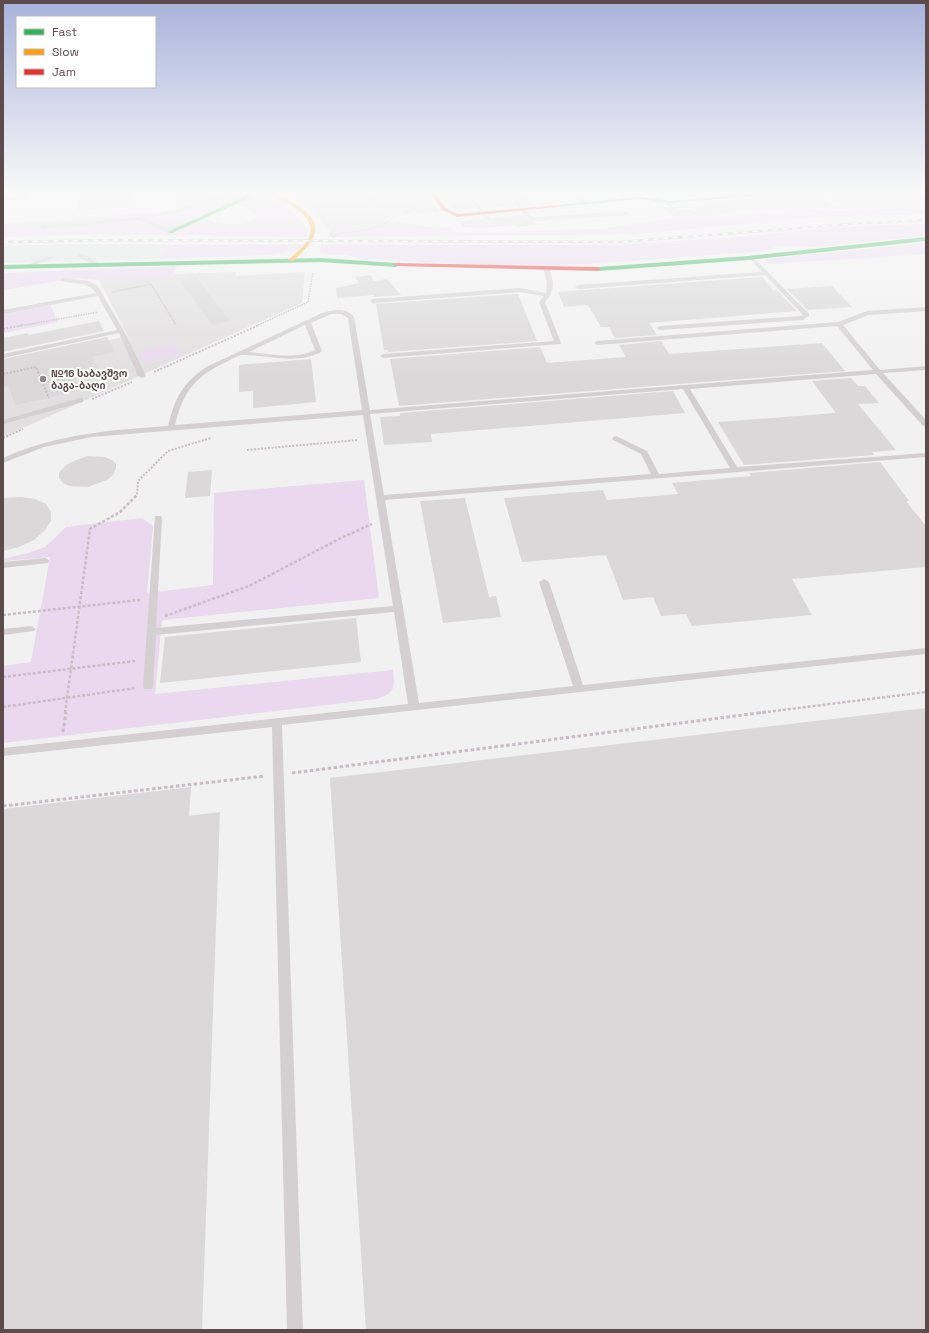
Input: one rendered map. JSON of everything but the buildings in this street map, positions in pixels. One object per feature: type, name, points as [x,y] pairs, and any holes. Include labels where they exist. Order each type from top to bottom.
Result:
[{"type":"main road","points":[[291,260],[299,253]]},
{"type":"main road","points":[[3,268],[321,260],[402,265],[595,269],[752,258],[796,253]]},
{"type":"lane","points":[[80,256],[99,265]]},
{"type":"lane","points":[[25,267],[52,257]]},
{"type":"lane","points":[[660,328],[803,318],[807,315],[752,258]]},
{"type":"lane","points":[[383,356],[558,343],[542,302],[548,295],[552,284],[546,268]]},
{"type":"lane","points":[[578,286],[767,273]]},
{"type":"lane","points":[[63,280],[88,283],[95,286],[121,331],[142,376]]},
{"type":"lane","points":[[374,301],[520,290],[548,295]]},
{"type":"lane","points":[[3,312],[100,294]]},
{"type":"lane","points":[[596,343],[839,324],[867,313],[926,309]]},
{"type":"lane","points":[[171,428],[178,400],[194,378],[208,368],[324,314],[340,312],[347,314],[350,317],[414,706]]},
{"type":"lane","points":[[240,353],[296,357],[314,354],[319,351],[306,322]]},
{"type":"lane","points":[[839,324],[878,372],[926,424]]},
{"type":"lane","points":[[3,356],[121,331]]},
{"type":"lane","points":[[3,461],[40,445],[69,437],[926,368]]},
{"type":"lane","points":[[684,387],[735,470]]},
{"type":"lane","points":[[3,422],[80,400]]},
{"type":"lane","points":[[616,438],[644,453],[656,476]]},
{"type":"lane","points":[[380,498],[926,455]]},
{"type":"lane","points":[[148,686],[158,518]]},
{"type":"lane","points":[[3,565],[46,561]]},
{"type":"lane","points":[[544,582],[579,688]]},
{"type":"lane","points":[[151,632],[398,609]]},
{"type":"lane","points":[[3,632],[32,629]]},
{"type":"lane","points":[[3,752],[926,651]]},
{"type":"lane","points":[[278,721],[295,1330]]},
{"type":"path","points":[[154,372],[304,305],[308,302],[314,267],[321,260]]},
{"type":"path","points":[[100,294],[151,284],[176,325]]},
{"type":"path","points":[[3,329],[108,310]]},
{"type":"path","points":[[3,374],[36,367],[53,407]]},
{"type":"path","points":[[89,401],[133,382]]},
{"type":"path","points":[[3,438],[25,429]]},
{"type":"path","points":[[62,745],[90,529],[120,512],[137,495],[138,481],[168,451],[215,436]]},
{"type":"path","points":[[247,450],[370,439]]},
{"type":"path","points":[[152,621],[249,586],[341,538],[384,519]]},
{"type":"path","points":[[3,615],[153,598]]},
{"type":"path","points":[[3,678],[150,660]]},
{"type":"path","points":[[3,707],[148,686]]},
{"type":"path","points":[[3,806],[279,774],[926,692]]},
{"type":"shaded area","points":[[3,253],[162,253],[160,259],[3,263]]},
{"type":"shaded area","points":[[162,253],[280,253],[268,255],[160,259]]},
{"type":"shaded area","points":[[323,253],[738,253],[557,265],[488,265],[359,259],[349,255]]},
{"type":"shaded area","points":[[823,253],[926,253],[769,264],[765,259]]},
{"type":"shaded area","points":[[176,266],[172,278],[97,280],[77,278],[3,290],[3,273]]},
{"type":"shaded area","points":[[235,272],[236,276],[305,272],[302,303],[3,437],[3,360],[70,349],[128,336],[99,280],[119,276]]},
{"type":"shaded area","points":[[50,305],[58,322],[3,333],[3,314]]},
{"type":"shaded area","points":[[174,344],[181,354],[144,363],[138,352]]},
{"type":"shaded area","points":[[364,480],[379,598],[162,620],[155,694],[393,670],[394,686],[390,692],[377,699],[3,743],[3,666],[31,662],[50,557],[3,561],[3,559],[45,547],[66,527],[142,518],[153,526],[147,593],[213,585],[214,493]]},
{"type":"traffic: fast","points":[[598,269],[793,253]]},
{"type":"traffic: fast","points":[[3,267],[321,260],[396,265]]},
{"type":"traffic: slow","points":[[291,260],[298,253]]},
{"type":"traffic: jam","points":[[396,265],[598,269]]},
{"type":"place","name":"№16 საბავშვო ბაგა-ბაღი","points":[[43,379]]}]
